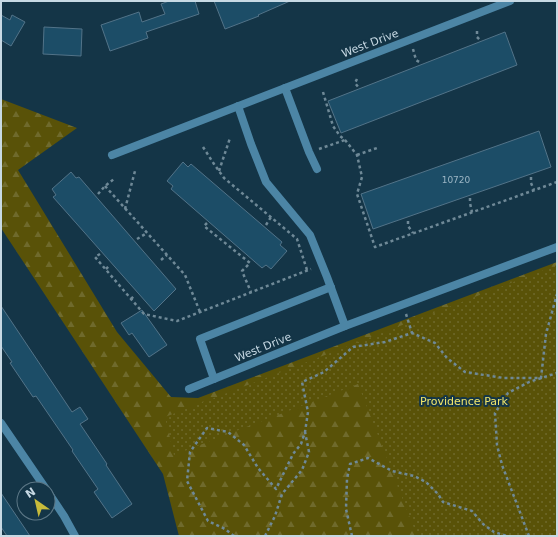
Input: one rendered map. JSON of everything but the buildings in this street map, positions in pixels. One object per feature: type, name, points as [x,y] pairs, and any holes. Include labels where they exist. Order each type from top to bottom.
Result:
[{"type":"street","name":"West Drive","points":[[112,155],[510,1]]},
{"type":"street","points":[[286,88],[309,152],[317,169]]},
{"type":"street","points":[[238,106],[266,182],[310,236],[345,326]]},
{"type":"street","name":"West Drive","points":[[189,389],[345,326],[557,246]]},
{"type":"street","points":[[214,379],[200,339],[331,287]]},
{"type":"street","points":[[1,423],[41,481]]},
{"type":"street","points":[[56,504],[75,536]]},
{"type":"path","points":[[477,32],[477,37],[481,41]]},
{"type":"path","points":[[410,40],[416,60],[421,64]]},
{"type":"path","points":[[357,79],[355,83],[359,88]]},
{"type":"path","points":[[323,92],[333,126],[357,155],[362,177],[357,194],[375,246],[557,182]]},
{"type":"path","points":[[219,171],[230,138]]},
{"type":"path","points":[[309,152],[345,140]]},
{"type":"path","points":[[203,147],[224,178],[297,239],[307,270]]},
{"type":"path","points":[[357,155],[377,148]]},
{"type":"path","points":[[125,209],[135,171]]},
{"type":"path","points":[[531,177],[531,183],[534,190]]},
{"type":"path","points":[[98,194],[104,186],[114,179]]},
{"type":"path","points":[[104,186],[185,275],[200,312]]},
{"type":"path","points":[[470,198],[472,212]]},
{"type":"path","points":[[266,225],[271,217]]},
{"type":"path","points":[[408,221],[408,226],[413,233]]},
{"type":"path","points":[[207,223],[204,226],[250,263],[242,271],[251,292]]},
{"type":"path","points":[[138,239],[147,233]]},
{"type":"path","points":[[100,254],[95,257],[144,314],[177,321],[314,268]]},
{"type":"path","points":[[161,260],[167,255]]},
{"type":"path","points":[[106,269],[110,265]]},
{"type":"path","points":[[131,299],[135,294]]},
{"type":"path","points":[[540,378],[546,334],[557,294]]},
{"type":"path","points":[[402,305],[412,333]]},
{"type":"path","points":[[234,536],[225,529],[208,521],[187,481],[190,452],[207,428],[228,432],[244,445],[258,468],[276,489],[293,454],[301,444],[305,432],[308,412],[302,382],[324,372],[353,347],[385,342],[412,333],[435,343],[447,358],[465,372],[504,378],[540,378]]},
{"type":"path","points":[[529,536],[502,465],[497,445],[495,413],[508,393],[529,382],[557,373]]},
{"type":"path","points":[[265,536],[275,516],[282,494],[302,470],[309,452],[305,432]]},
{"type":"path","points":[[352,536],[346,509],[347,479],[350,464],[368,458],[392,471],[414,476],[426,482],[438,494],[443,502],[472,511],[483,524],[494,532],[507,536]]},
{"type":"green space","points":[[1,99],[77,128],[18,170],[117,332],[171,397],[198,398],[557,262],[557,366],[524,536],[179,536],[163,474],[1,228]]},
{"type":"green space","name":"Providence Park","points":[[557,265],[557,536],[417,536],[358,384],[174,455],[165,417]]}]
